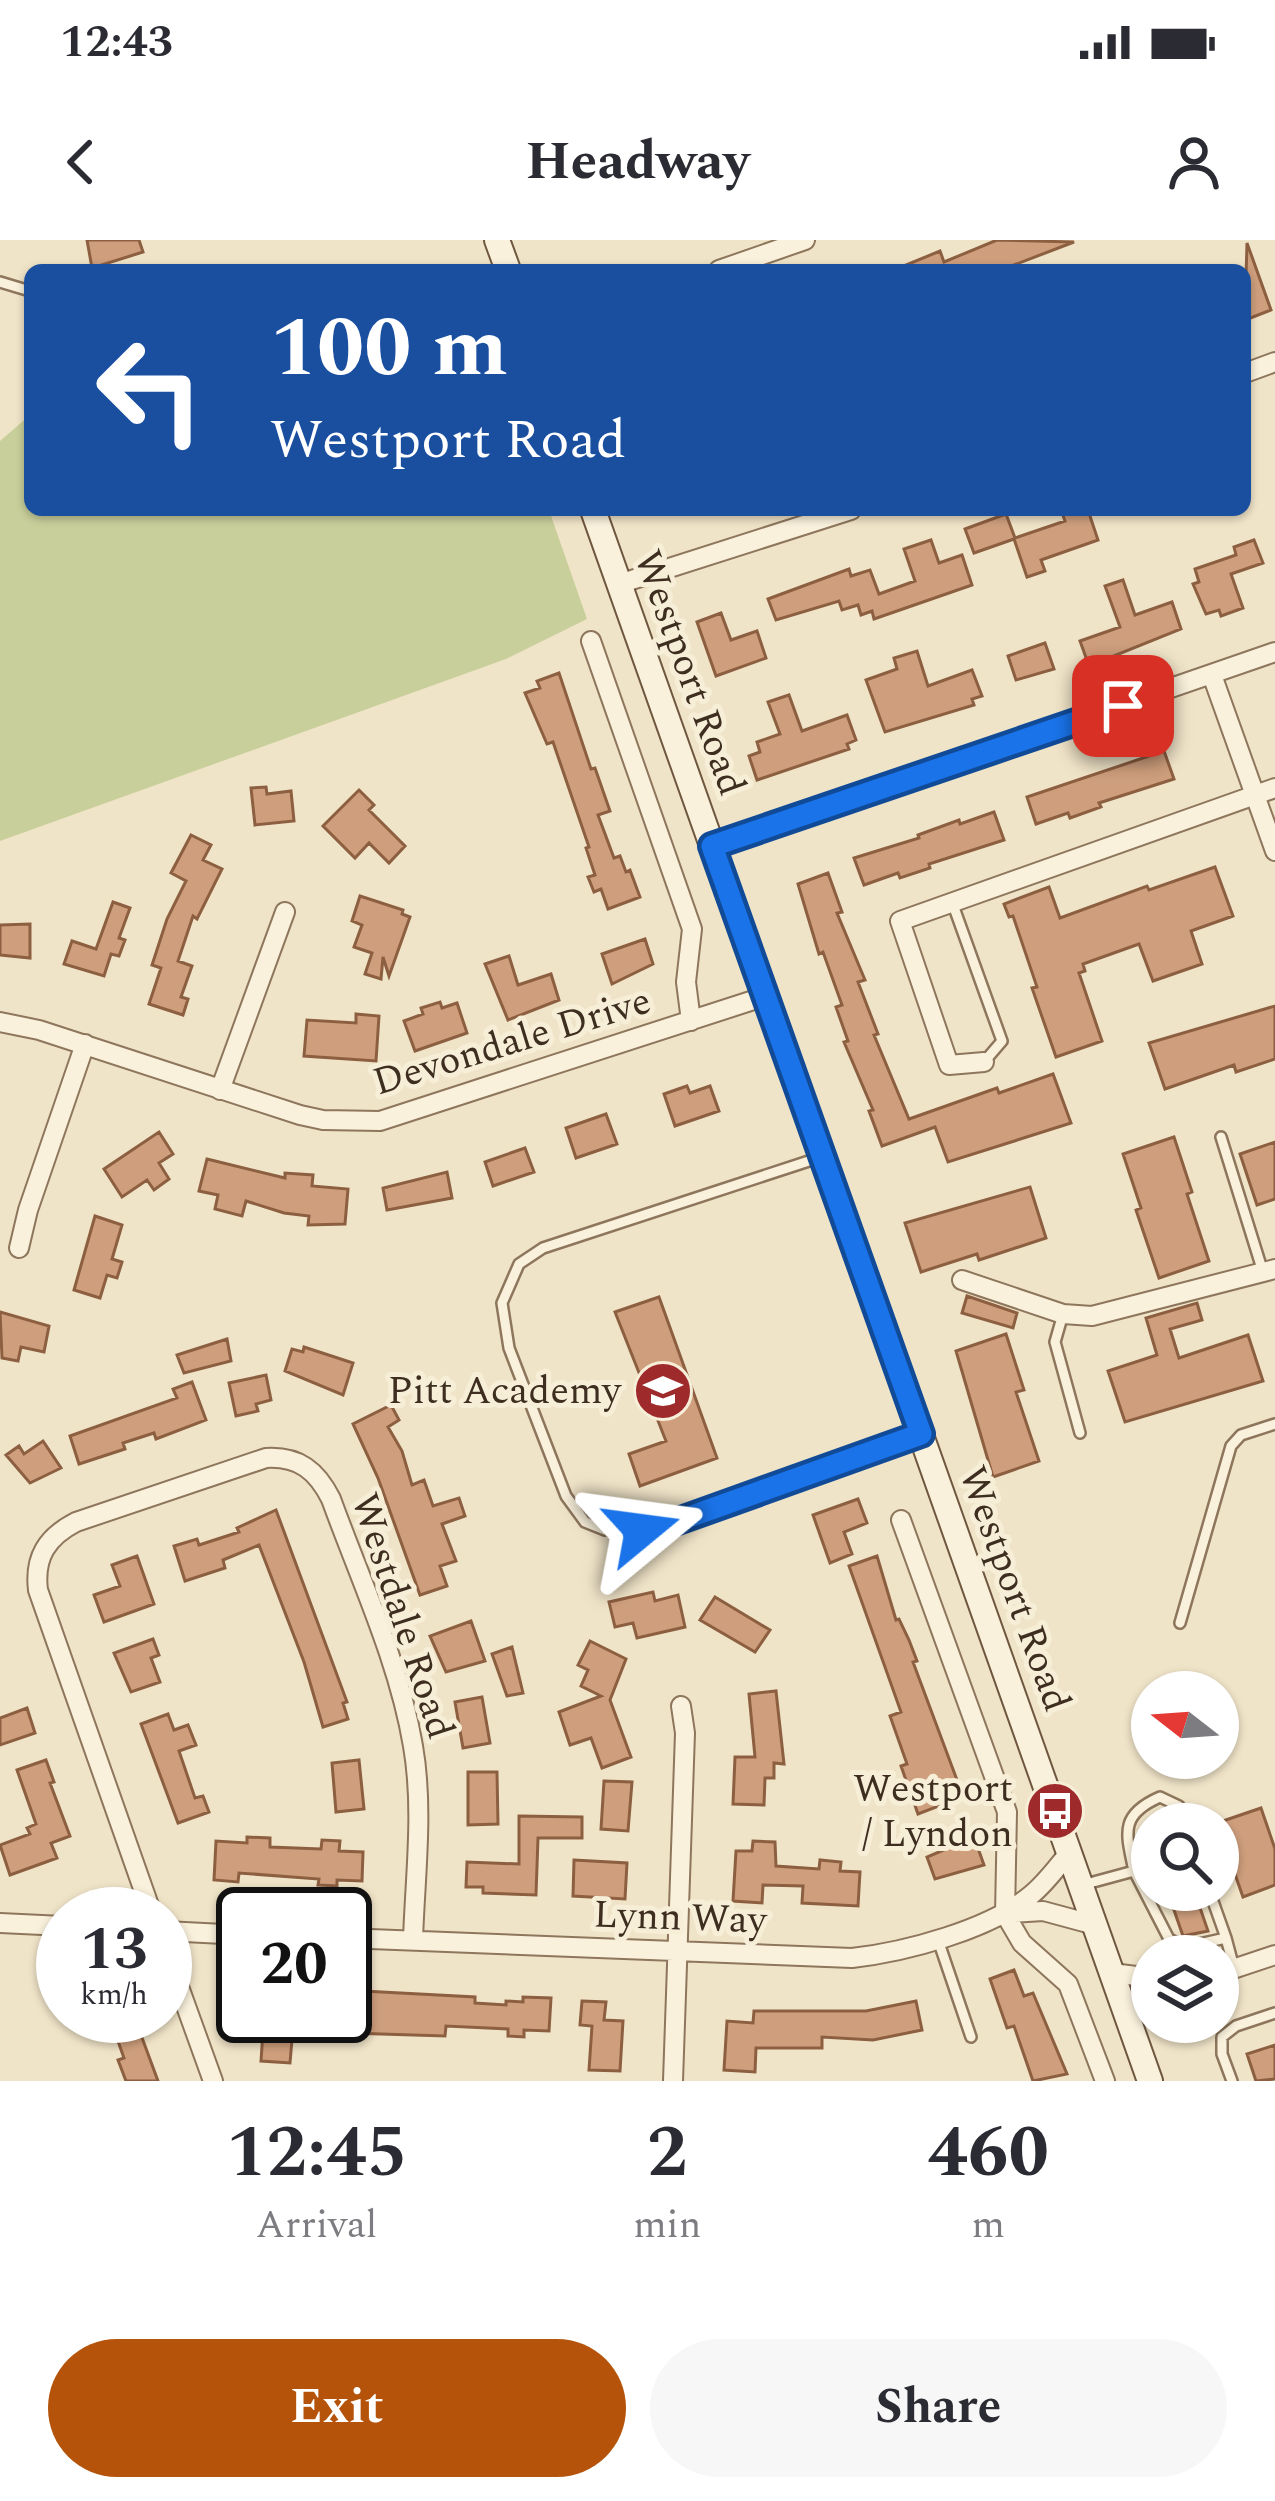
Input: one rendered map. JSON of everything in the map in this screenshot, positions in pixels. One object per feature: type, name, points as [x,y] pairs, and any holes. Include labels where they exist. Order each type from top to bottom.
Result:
[{"type":"main road","name":"Westport Road","points":[[595,516],[1112,1973],[1131,2005]]},
{"type":"main road","name":"Westport Road","points":[[1145,2043],[1150,2081]]},
{"type":"street","points":[[736,264],[806,240]]},
{"type":"street","points":[[619,584],[832,516]]},
{"type":"street","points":[[591,641],[692,929],[686,982],[691,1021]]},
{"type":"street","points":[[712,846],[1275,652]]},
{"type":"street","points":[[1212,675],[1275,851]]},
{"type":"street","points":[[984,1062],[949,1065],[901,920],[1275,788]]},
{"type":"street","points":[[220,1090],[285,912]]},
{"type":"street","name":"Devondale Drive","points":[[0,1022],[85,1044],[323,1120],[380,1121],[766,996]]},
{"type":"street","points":[[19,1248],[85,1044]]},
{"type":"street","points":[[962,1280],[1063,1314],[1092,1316],[1269,1271]]},
{"type":"street","name":"Westdale Road","points":[[142,1887],[38,1590],[41,1553],[56,1534],[76,1522],[266,1458],[282,1457],[312,1470],[331,1499],[404,1704],[417,1796],[413,1940]]},
{"type":"street","points":[[901,1520],[1007,1812],[1005,1914],[1022,1942],[1068,1984],[1105,2081]]},
{"type":"street","points":[[673,2081],[685,1733],[681,1706]]},
{"type":"street","name":"Lynn Way","points":[[1005,1914],[1032,1894],[1069,1852]]},
{"type":"street","name":"Lynn Way","points":[[372,1939],[851,1958],[884,1954],[1005,1914],[1042,1911],[1095,1925]]},
{"type":"street","points":[[0,1923],[36,1925]]},
{"type":"street","points":[[1239,1967],[1275,1955]]},
{"type":"street","points":[[1112,1973],[1131,1975]]},
{"type":"street","points":[[192,2023],[213,2081]]},
{"type":"lane","points":[[952,902],[1002,1041],[984,1062]]},
{"type":"lane","points":[[1221,1137],[1269,1271]]},
{"type":"lane","points":[[823,1156],[543,1247],[519,1264],[502,1303],[509,1348],[566,1496],[585,1522],[605,1530],[664,1526],[921,1434]]},
{"type":"lane","points":[[1063,1314],[1055,1342],[1080,1433]]},
{"type":"lane","points":[[1180,1623],[1225,1460],[1241,1436],[1275,1424]]},
{"type":"lane","points":[[1131,1817],[1126,1835],[1131,1858]]},
{"type":"lane","points":[[1081,1886],[1131,1872]]},
{"type":"lane","points":[[937,1937],[971,2037]]},
{"type":"lane","points":[[1232,2081],[1222,2054],[1222,2037],[1236,2026],[1275,2013]]},
{"type":"green space","points":[[24,420],[24,516],[551,516],[587,619],[506,659],[0,841],[0,441]]},
{"type":"building","points":[[87,240],[139,240],[143,252],[91,264]]},
{"type":"building","points":[[997,240],[1074,242],[1017,264],[909,264],[940,251],[944,262]]},
{"type":"building","points":[[1247,243],[1271,310],[1251,318],[1251,264],[1246,264]]},
{"type":"building","points":[[1007,516],[1015,538],[1065,521],[1063,516],[1090,516],[1098,540],[1041,560],[1045,571],[1027,577],[1014,539],[974,553],[965,529]]},
{"type":"building","points":[[931,540],[939,563],[962,555],[972,585],[874,619],[872,611],[861,615],[858,605],[842,610],[839,601],[776,620],[768,599],[849,569],[851,576],[870,570],[879,594],[915,581],[904,549]]},
{"type":"building","points":[[1254,540],[1263,563],[1231,574],[1243,608],[1221,616],[1219,610],[1206,614],[1193,584],[1199,582],[1195,569],[1236,555],[1234,547]]},
{"type":"building","points":[[1123,580],[1135,615],[1172,602],[1181,629],[1089,666],[1080,641],[1120,627],[1105,586]]},
{"type":"building","points":[[721,613],[731,640],[757,631],[766,658],[716,676],[697,622]]},
{"type":"building","points":[[1045,643],[1054,669],[1016,680],[1008,656]]},
{"type":"building","points":[[917,651],[928,686],[972,670],[982,696],[972,699],[974,705],[885,732],[866,680],[897,669],[894,658]]},
{"type":"building","points":[[559,673],[610,811],[598,815],[614,858],[620,856],[626,872],[630,870],[640,897],[608,909],[601,889],[594,892],[588,877],[595,875],[589,847],[553,742],[547,744],[525,693],[540,688],[537,681]]},
{"type":"building","points":[[789,695],[802,731],[847,715],[856,740],[847,744],[849,749],[757,780],[749,756],[760,752],[757,742],[780,734],[768,702]]},
{"type":"building","points":[[1164,751],[1174,779],[1099,803],[1101,807],[1070,818],[1068,813],[1036,824],[1027,797]]},
{"type":"building","points":[[266,787],[267,794],[291,791],[294,821],[255,825],[251,788]]},
{"type":"building","points":[[359,790],[374,805],[369,810],[405,846],[389,863],[369,843],[355,858],[323,826]]},
{"type":"building","points":[[994,812],[1004,840],[900,878],[898,873],[864,885],[854,858]]},
{"type":"building","points":[[191,835],[211,845],[203,860],[222,869],[197,919],[193,916],[178,961],[192,966],[181,997],[188,999],[183,1015],[149,1004],[161,968],[152,965],[186,881],[171,873]]},
{"type":"building","points":[[1215,867],[1233,916],[1191,931],[1202,964],[1153,981],[1139,944],[1083,964],[1085,971],[1079,973],[1102,1041],[1056,1057],[1013,916],[1009,917],[1004,904],[1049,887],[1060,918]]},
{"type":"building","points":[[828,873],[842,912],[837,913],[865,980],[858,982],[878,1034],[874,1035],[909,1119],[1053,1074],[1071,1123],[948,1162],[935,1127],[882,1146],[869,1111],[873,1110],[844,1042],[848,1041],[836,1007],[842,1005],[823,952],[819,954],[798,884]]},
{"type":"building","points":[[360,896],[403,910],[410,917],[389,976],[383,957],[381,979],[365,974],[372,953],[354,947],[362,925],[352,921]]},
{"type":"building","points":[[113,902],[130,908],[119,938],[125,940],[119,956],[111,954],[104,976],[64,964],[72,941],[96,949]]},
{"type":"building","points":[[30,924],[30,958],[0,955],[0,925]]},
{"type":"building","points":[[645,939],[653,964],[612,984],[602,954]]},
{"type":"building","points":[[509,956],[518,985],[551,974],[559,1000],[508,1020],[485,964]]},
{"type":"building","points":[[440,1002],[442,1008],[457,1003],[467,1033],[415,1051],[404,1021]]},
{"type":"building","points":[[1275,1006],[1275,1059],[1236,1072],[1234,1065],[1165,1089],[1149,1043]]},
{"type":"building","points":[[356,1014],[379,1016],[376,1061],[304,1056],[307,1020],[356,1023]]},
{"type":"building","points":[[687,1086],[690,1093],[710,1086],[719,1111],[675,1126],[664,1094]]},
{"type":"building","points":[[606,1114],[617,1144],[576,1158],[566,1128]]},
{"type":"building","points":[[159,1132],[173,1154],[159,1163],[169,1179],[154,1190],[147,1180],[122,1197],[104,1169]]},
{"type":"building","points":[[1174,1137],[1209,1261],[1159,1278],[1123,1154]]},
{"type":"building","points":[[1275,1142],[1275,1199],[1257,1205],[1240,1154]]},
{"type":"building","points":[[525,1148],[534,1172],[493,1186],[485,1162]]},
{"type":"building","points":[[207,1159],[285,1178],[285,1173],[313,1175],[312,1186],[348,1189],[345,1224],[308,1225],[309,1216],[246,1201],[242,1216],[215,1209],[218,1195],[199,1191]]},
{"type":"building","points":[[447,1172],[452,1198],[387,1210],[383,1188]]},
{"type":"building","points":[[1030,1187],[1046,1238],[979,1260],[977,1254],[921,1272],[905,1223]]},
{"type":"building","points":[[95,1216],[122,1225],[112,1259],[122,1262],[117,1278],[107,1275],[100,1298],[74,1290]]},
{"type":"building","points":[[967,1296],[1017,1313],[1013,1328],[962,1313]]},
{"type":"building","points":[[659,1297],[717,1458],[640,1486],[629,1454],[666,1441],[615,1312]]},
{"type":"building","points":[[1197,1303],[1202,1320],[1170,1329],[1179,1358],[1248,1335],[1263,1381],[1125,1422],[1108,1371],[1157,1355],[1146,1318]]},
{"type":"building","points":[[0,1312],[49,1326],[44,1352],[21,1347],[18,1361],[2,1358]]},
{"type":"building","points":[[1006,1334],[1024,1390],[1016,1392],[1039,1461],[993,1477],[956,1351]]},
{"type":"building","points":[[227,1339],[231,1361],[184,1373],[177,1355]]},
{"type":"building","points":[[304,1347],[353,1363],[343,1395],[285,1371],[292,1349],[303,1352]]},
{"type":"building","points":[[266,1375],[271,1400],[256,1404],[258,1411],[236,1416],[229,1383]]},
{"type":"building","points":[[192,1382],[206,1420],[156,1439],[154,1433],[123,1443],[125,1449],[79,1464],[70,1436],[177,1398],[173,1389]]},
{"type":"building","points":[[391,1405],[399,1420],[388,1427],[402,1451],[412,1485],[424,1480],[433,1506],[459,1498],[465,1516],[442,1524],[456,1561],[440,1566],[447,1586],[420,1595],[353,1424]]},
{"type":"building","points":[[43,1441],[61,1468],[30,1483],[6,1455],[19,1446],[24,1454]]},
{"type":"building","points":[[858,1499],[867,1523],[844,1532],[852,1554],[830,1563],[813,1515]]},
{"type":"building","points":[[276,1510],[347,1702],[343,1703],[348,1719],[323,1727],[304,1662],[259,1545],[223,1560],[225,1568],[185,1581],[174,1546],[197,1539],[199,1545],[239,1532],[237,1528]]},
{"type":"building","points":[[137,1556],[154,1604],[104,1622],[94,1595],[120,1586],[112,1565]]},
{"type":"building","points":[[877,1556],[896,1620],[909,1640],[957,1780],[932,1788],[939,1806],[918,1814],[890,1716],[901,1712],[849,1566]]},
{"type":"building","points":[[653,1592],[655,1601],[678,1595],[685,1627],[637,1638],[633,1623],[615,1627],[609,1602]]},
{"type":"building","points":[[715,1597],[770,1630],[755,1652],[700,1620]]},
{"type":"building","points":[[471,1621],[485,1661],[446,1672],[430,1636]]},
{"type":"building","points":[[153,1639],[159,1655],[151,1658],[160,1682],[131,1692],[114,1653]]},
{"type":"building","points":[[590,1641],[626,1659],[610,1700],[631,1757],[602,1768],[591,1738],[570,1745],[559,1712],[601,1696],[581,1686],[588,1670],[578,1665]]},
{"type":"building","points":[[512,1647],[523,1693],[507,1696],[492,1654]]},
{"type":"building","points":[[776,1691],[784,1764],[774,1763],[774,1778],[765,1778],[764,1805],[733,1804],[735,1757],[755,1757],[749,1694]]},
{"type":"building","points":[[482,1697],[490,1743],[463,1748],[455,1702]]},
{"type":"building","points":[[27,1708],[35,1733],[0,1745],[0,1718]]},
{"type":"building","points":[[168,1714],[174,1730],[188,1725],[196,1745],[179,1751],[195,1798],[203,1796],[209,1812],[178,1823],[141,1724]]},
{"type":"building","points":[[46,1760],[70,1836],[51,1843],[57,1858],[10,1875],[0,1845],[30,1834],[27,1828],[36,1824],[17,1770]]},
{"type":"building","points":[[359,1760],[364,1809],[336,1812],[332,1763]]},
{"type":"building","points":[[468,1772],[497,1772],[498,1824],[468,1825]]},
{"type":"building","points":[[604,1781],[632,1782],[628,1831],[601,1829]]},
{"type":"building","points":[[1261,1808],[1275,1849],[1275,1885],[1243,1897],[1239,1886],[1239,1816]]},
{"type":"building","points":[[519,1816],[582,1817],[582,1838],[538,1838],[536,1895],[483,1893],[483,1887],[466,1887],[467,1862],[519,1864]]},
{"type":"building","points":[[247,1837],[270,1838],[270,1847],[321,1849],[322,1840],[340,1841],[339,1851],[363,1852],[362,1881],[318,1885],[319,1879],[239,1873],[238,1882],[214,1880],[216,1841],[247,1843]]},
{"type":"building","points":[[974,1837],[984,1865],[935,1879],[927,1857]]},
{"type":"building","points":[[753,1841],[775,1842],[776,1866],[819,1869],[820,1860],[841,1862],[840,1871],[860,1872],[858,1906],[802,1903],[803,1886],[763,1885],[762,1903],[733,1901],[736,1851],[752,1851]]},
{"type":"building","points":[[574,1860],[627,1863],[625,1899],[573,1896]]},
{"type":"building","points":[[1174,1911],[1201,1911],[1208,1931],[1183,1935]]},
{"type":"building","points":[[1014,1970],[1024,1996],[1033,1993],[1067,2074],[1033,2081],[1014,2026],[1007,2028],[990,1979]]},
{"type":"building","points":[[372,1991],[475,1997],[475,2003],[506,2005],[506,2001],[523,2002],[523,1997],[551,1998],[549,2031],[524,2030],[524,2037],[508,2036],[508,2029],[446,2026],[445,2036],[372,2034]]},
{"type":"building","points":[[582,2001],[606,2002],[604,2020],[623,2021],[620,2071],[589,2070],[592,2026],[580,2025]]},
{"type":"building","points":[[916,2001],[922,2030],[873,2040],[822,2037],[822,2048],[756,2048],[755,2072],[724,2070],[727,2021],[753,2023],[754,2011],[866,2011]]},
{"type":"building","points":[[119,2043],[144,2043],[158,2081],[126,2081],[118,2060],[124,2058]]},
{"type":"building","points":[[262,2043],[292,2043],[290,2063],[261,2061]]},
{"type":"building","points":[[1275,2045],[1275,2079],[1256,2081],[1247,2054]]},
{"type":"place","name":"Pitt Academy","points":[[663,1391]]},
{"type":"place","name":"Westport / Lyndon","points":[[1055,1811]]},
{"type":"route","points":[[642,1530],[921,1434],[712,846],[1123,706]]}]
